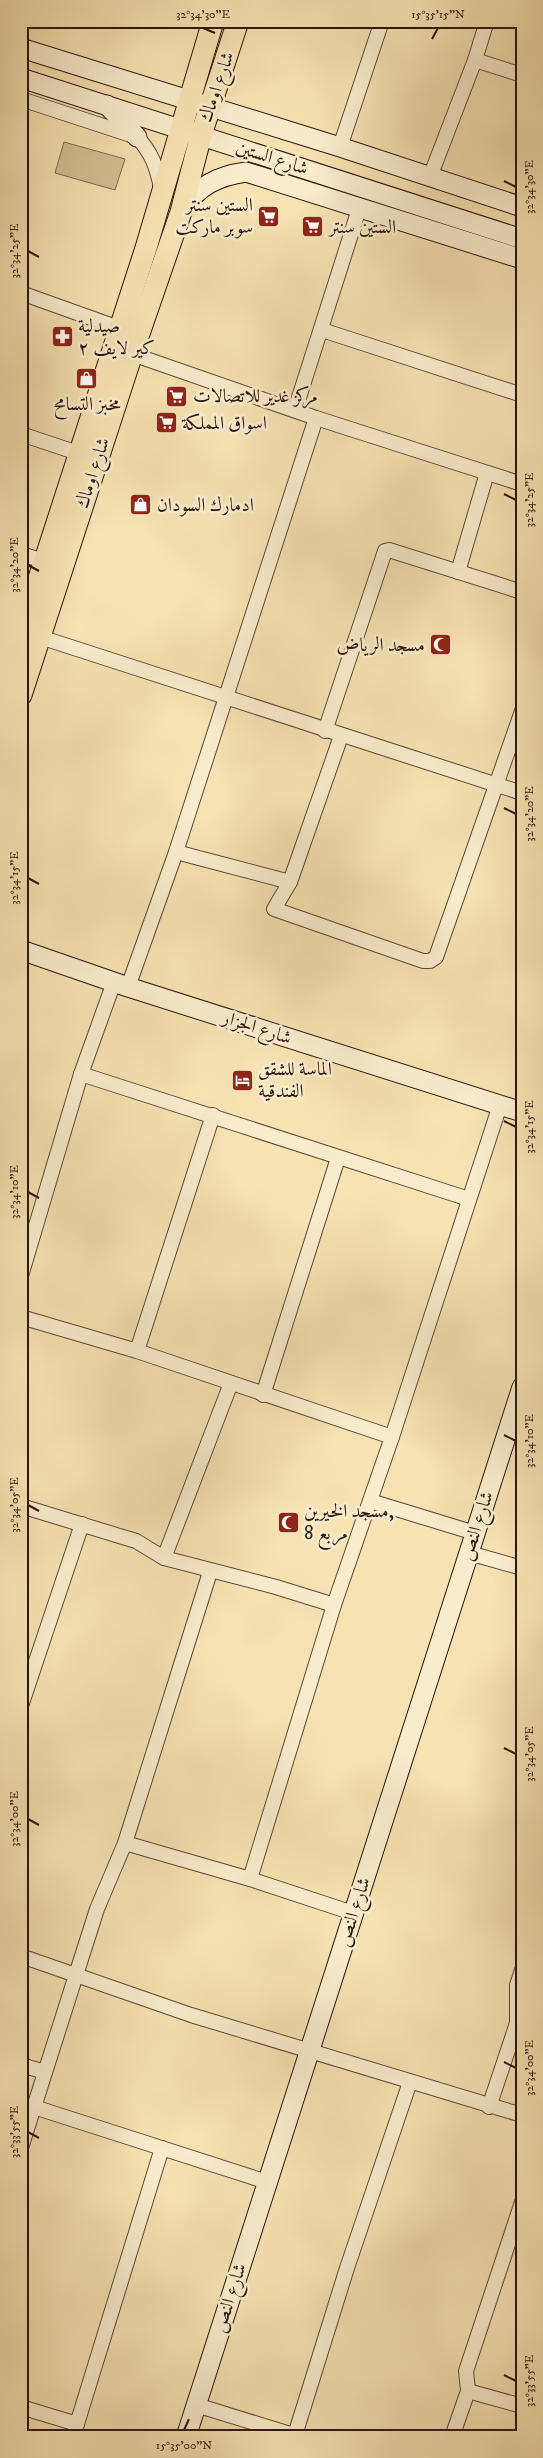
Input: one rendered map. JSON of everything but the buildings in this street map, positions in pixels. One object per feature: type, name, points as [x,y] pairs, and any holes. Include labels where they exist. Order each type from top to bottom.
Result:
[{"type":"main road","name":"شارع اوماك","points":[[21,696],[44,561],[162,195],[213,21]]},
{"type":"main road","name":"شارع اوماك","points":[[31,635],[181,212],[201,135],[238,21]]},
{"type":"main road","points":[[202,57],[225,64]]},
{"type":"street","points":[[340,147],[382,21]]},
{"type":"street","points":[[430,177],[475,60],[486,21]]},
{"type":"street","name":"شارع الستين","points":[[21,48],[340,147],[522,207]]},
{"type":"street","points":[[475,60],[522,75]]},
{"type":"street","name":"شارع الستين","points":[[21,78],[522,239]]},
{"type":"street","points":[[21,99],[137,136]]},
{"type":"street","points":[[106,104],[148,149],[158,168],[162,195]]},
{"type":"street","points":[[181,212],[199,190],[214,179],[270,166],[291,164]]},
{"type":"street","points":[[246,172],[360,206],[522,259]]},
{"type":"street","points":[[295,410],[360,206]]},
{"type":"street","points":[[21,293],[119,328]]},
{"type":"street","points":[[322,330],[522,395]]},
{"type":"street","points":[[132,354],[316,418],[522,484]]},
{"type":"street","points":[[21,1276],[81,1074],[121,985],[176,852],[316,418]]},
{"type":"street","points":[[21,434],[78,453]]},
{"type":"street","points":[[458,572],[487,474]]},
{"type":"street","points":[[325,731],[382,554],[389,550],[522,592]]},
{"type":"street","points":[[21,554],[44,561]]},
{"type":"street","points":[[31,635],[522,793]]},
{"type":"street","points":[[341,736],[290,882],[274,909],[423,961],[430,961],[436,957],[522,711]]},
{"type":"street","points":[[176,852],[290,882]]},
{"type":"street","name":"شارع الجزار","points":[[21,950],[121,985],[522,1112]]},
{"type":"street","points":[[81,1074],[469,1199]]},
{"type":"street","points":[[250,1879],[334,1605],[392,1437],[500,1105]]},
{"type":"street","points":[[137,1351],[212,1115]]},
{"type":"street","points":[[262,1395],[338,1158]]},
{"type":"street","points":[[21,1317],[137,1351],[231,1382],[262,1395],[392,1437]]},
{"type":"street","points":[[164,1558],[231,1382]]},
{"type":"street","name":"شارع النص","points":[[186,2437],[522,1387]]},
{"type":"street","points":[[370,1501],[475,1533]]},
{"type":"street","points":[[21,1506],[136,1541],[164,1558],[210,1572],[276,1587],[334,1605]]},
{"type":"street","points":[[21,1706],[82,1524]]},
{"type":"street","points":[[469,1553],[522,1568]]},
{"type":"street","points":[[21,2148],[97,1909],[125,1843],[210,1572]]},
{"type":"street","points":[[125,1843],[250,1879],[353,1913]]},
{"type":"street","points":[[21,1956],[191,2015],[522,2115]]},
{"type":"street","points":[[489,2106],[517,2023],[517,1986],[522,1970]]},
{"type":"street","points":[[21,2065],[45,2072]]},
{"type":"street","points":[[196,2405],[297,2436],[347,2268],[410,2082]]},
{"type":"street","points":[[34,2107],[267,2182]]},
{"type":"street","points":[[21,2407],[75,2430],[162,2148]]},
{"type":"street","points":[[452,2437],[468,2391],[466,2371],[517,2233],[522,2202]]},
{"type":"street","points":[[468,2391],[522,2406]]},
{"type":"shaded area","points":[[64,142],[125,159],[115,190],[55,173]]},
{"type":"place","name":"الستين سنتر سوبر ماركت","points":[[269,216]]},
{"type":"place","name":"الستين سنتر","points":[[313,227]]},
{"type":"place","name":"صيدلية كير لايف ٢","points":[[62,337]]},
{"type":"place","name":"مخبز التسامح","points":[[87,378]]},
{"type":"place","name":"مركز غدير للاتصالات","points":[[177,396]]},
{"type":"place","name":"اسواق المملكة","points":[[166,423]]},
{"type":"place","name":"ادمارك السودان","points":[[141,505]]},
{"type":"place","name":"مسجد الرياض","points":[[441,645]]},
{"type":"place","name":"الماسة للشقق الفندقية","points":[[242,1080]]},
{"type":"place","name":"مسجد الخيرين, مربع 8","points":[[288,1522]]}]
